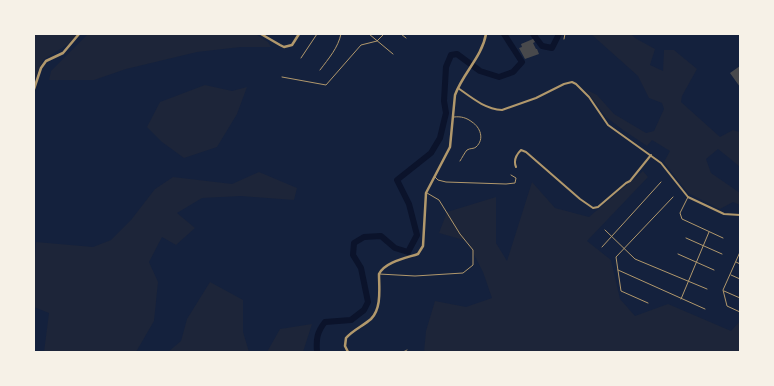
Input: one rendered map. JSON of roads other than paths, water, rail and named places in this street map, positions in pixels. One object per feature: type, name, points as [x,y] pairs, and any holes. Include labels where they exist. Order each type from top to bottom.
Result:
[{"type":"street","points":[[34,90],[41,68],[46,61],[63,54],[79,34]]},
{"type":"street","points":[[261,34],[284,47],[292,45],[299,34]]},
{"type":"street","points":[[348,352],[345,346],[346,338],[371,318],[376,312],[378,304],[378,274],[386,266],[418,254],[422,250],[426,193],[450,147],[455,95],[458,87],[481,50],[486,34]]},
{"type":"street","points":[[458,87],[481,104],[497,110],[502,110],[536,98],[564,84],[572,82],[589,97],[608,125],[661,163],[688,196],[724,214],[740,215]]},
{"type":"street","points":[[516,166],[514,162],[516,155],[521,150],[526,152],[580,199],[593,208],[598,207],[630,181],[651,155]]},
{"type":"lane","points":[[301,58],[317,34]]},
{"type":"lane","points":[[320,70],[334,51],[341,34]]},
{"type":"lane","points":[[369,34],[393,54]]},
{"type":"lane","points":[[282,77],[326,85],[360,45],[377,41],[384,34]]},
{"type":"lane","points":[[400,34],[406,38]]},
{"type":"lane","points":[[564,39],[565,34]]},
{"type":"lane","points":[[454,117],[460,116],[474,123],[481,135],[481,139],[476,147],[468,150],[460,161]]},
{"type":"lane","points":[[434,177],[438,180],[446,182],[506,184],[516,181],[516,178],[511,175]]},
{"type":"lane","points":[[602,247],[661,182]]},
{"type":"lane","points":[[378,274],[415,276],[463,273],[473,265],[473,250],[460,234],[439,200],[426,193]]},
{"type":"lane","points":[[688,196],[680,213],[682,219],[723,238]]},
{"type":"lane","points":[[648,303],[621,291],[616,257],[673,197]]},
{"type":"lane","points":[[605,230],[635,259],[707,289]]},
{"type":"lane","points":[[681,299],[710,232]]},
{"type":"lane","points":[[686,238],[722,254]]},
{"type":"lane","points":[[740,252],[724,290],[727,306],[740,312]]},
{"type":"lane","points":[[678,254],[714,270]]},
{"type":"lane","points":[[736,262],[740,264]]},
{"type":"lane","points":[[618,270],[705,309]]},
{"type":"lane","points":[[730,274],[740,279]]},
{"type":"lane","points":[[724,290],[740,298]]},
{"type":"waterway","points":[[317,352],[318,336],[320,329],[325,322],[351,320],[364,310],[368,302],[361,268],[353,255],[354,243],[364,237],[381,236],[395,248],[408,252],[417,235],[409,204],[397,180],[431,153],[440,138],[446,113],[444,101],[446,67],[451,55],[457,54],[480,71],[499,77],[513,72],[522,62],[504,34]]},
{"type":"waterway","points":[[533,34],[542,46],[552,48],[559,34]]},
{"type":"railway","points":[[403,352],[407,350]]}]
